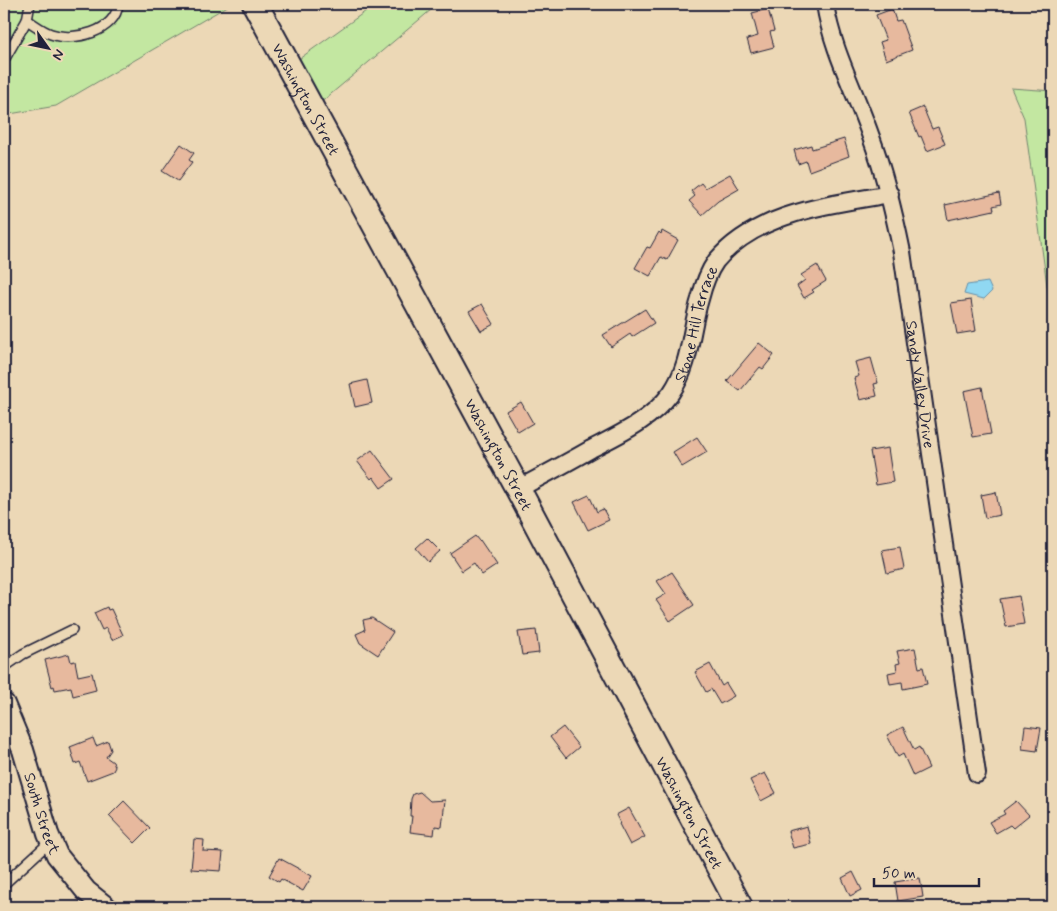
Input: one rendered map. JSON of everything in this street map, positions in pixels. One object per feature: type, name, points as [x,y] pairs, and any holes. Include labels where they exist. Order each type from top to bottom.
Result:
[{"type":"main road","name":"Washington Street","points":[[255,4],[518,489],[740,907]]},
{"type":"street","name":"Sandy Valley Drive","points":[[825,4],[834,40],[872,138],[890,194],[907,281],[977,774]]},
{"type":"street","name":"Stone Hill Terrace","points":[[518,489],[636,425],[657,410],[672,392],[684,371],[699,300],[712,269],[716,262],[738,240],[761,226],[791,216],[821,207],[890,194]]},
{"type":"street","name":"South Street","points":[[4,704],[8,725],[26,758],[51,841],[58,855],[86,891],[106,907]]},
{"type":"lane","points":[[4,60],[27,20],[30,4]]},
{"type":"lane","points":[[27,20],[51,34],[81,37],[104,27],[118,10],[118,4]]},
{"type":"lane","points":[[4,667],[23,654],[72,630]]},
{"type":"lane","points":[[4,884],[51,841]]},
{"type":"green space","points":[[4,4],[231,4],[56,106],[4,115]]},
{"type":"green space","points":[[366,4],[438,4],[319,104],[285,69],[366,11]]},
{"type":"green space","points":[[1011,88],[1053,91],[1053,329],[1024,118]]},
{"type":"water","points":[[988,282],[992,291],[984,299],[964,294],[967,285]]},
{"type":"building","points":[[768,9],[774,31],[770,32],[774,47],[751,53],[747,39],[758,36],[752,13]]},
{"type":"building","points":[[892,9],[896,21],[901,20],[912,50],[886,60],[880,42],[886,40],[876,15]]},
{"type":"building","points":[[923,107],[932,129],[938,127],[945,144],[927,151],[909,113]]},
{"type":"building","points":[[844,139],[849,156],[809,171],[806,161],[798,164],[794,150],[811,145],[812,149]]},
{"type":"building","points":[[181,144],[194,153],[189,160],[192,162],[178,181],[162,171]]},
{"type":"building","points":[[730,174],[739,189],[718,201],[702,215],[689,201],[695,196],[691,191],[701,183],[705,188]]},
{"type":"building","points":[[999,193],[1001,204],[993,206],[994,210],[948,220],[945,205]]},
{"type":"building","points":[[662,231],[678,240],[667,260],[661,257],[650,276],[635,268],[647,247],[650,248],[659,232],[661,234]]},
{"type":"building","points":[[817,265],[826,281],[804,298],[797,286],[805,280],[801,275]]},
{"type":"building","points":[[971,300],[976,331],[957,334],[951,303]]},
{"type":"building","points":[[482,304],[494,324],[481,331],[469,311]]},
{"type":"building","points":[[645,309],[654,323],[632,337],[630,334],[611,347],[603,335]]},
{"type":"building","points":[[759,343],[774,355],[763,369],[760,367],[740,391],[727,381]]},
{"type":"building","points":[[871,358],[878,383],[874,384],[877,396],[860,400],[854,378],[859,376],[855,362]]},
{"type":"building","points":[[367,380],[372,403],[355,407],[350,384]]},
{"type":"building","points":[[982,387],[991,434],[973,437],[964,391]]},
{"type":"building","points":[[521,402],[533,423],[518,432],[506,411]]},
{"type":"building","points":[[697,437],[707,452],[682,467],[673,452]]},
{"type":"building","points":[[888,448],[893,482],[876,485],[870,451]]},
{"type":"building","points":[[372,450],[394,479],[381,488],[357,461]]},
{"type":"building","points":[[996,492],[1000,515],[985,518],[981,495]]},
{"type":"building","points":[[589,495],[597,512],[603,509],[609,520],[588,530],[574,502]]},
{"type":"building","points":[[475,536],[480,540],[497,565],[482,575],[474,563],[462,571],[450,553]]},
{"type":"building","points":[[427,538],[440,551],[428,562],[416,548]]},
{"type":"building","points":[[900,547],[904,569],[887,573],[882,550]]},
{"type":"building","points":[[672,572],[694,605],[670,621],[656,600],[666,594],[657,581]]},
{"type":"building","points":[[1019,596],[1024,624],[1006,627],[1000,599]]},
{"type":"building","points":[[107,607],[108,610],[111,609],[123,635],[112,640],[106,628],[102,630],[94,613]]},
{"type":"building","points":[[372,618],[393,632],[378,655],[360,643],[356,634],[365,630],[363,620]]},
{"type":"building","points":[[536,630],[539,653],[522,655],[518,632]]},
{"type":"building","points":[[915,648],[919,668],[923,667],[927,684],[903,689],[902,682],[890,684],[888,673],[897,671],[896,664],[900,663],[897,651]]},
{"type":"building","points":[[69,654],[71,662],[75,661],[78,676],[92,673],[96,690],[73,696],[71,687],[55,690],[54,686],[52,687],[45,660]]},
{"type":"building","points":[[710,664],[722,686],[726,683],[734,696],[720,704],[711,689],[706,692],[695,672]]},
{"type":"building","points":[[1025,726],[1041,728],[1037,751],[1022,749]]},
{"type":"building","points":[[563,727],[579,747],[566,758],[550,737]]},
{"type":"building","points":[[903,727],[914,750],[919,747],[929,768],[913,776],[903,754],[898,757],[887,735]]},
{"type":"building","points":[[93,738],[96,746],[108,741],[111,750],[106,757],[113,762],[115,767],[113,771],[87,781],[80,762],[75,764],[70,747]]},
{"type":"building","points":[[765,773],[776,793],[761,801],[750,780]]},
{"type":"building","points":[[420,792],[430,801],[445,800],[442,827],[435,826],[434,835],[410,832],[412,816],[410,816],[411,799],[413,794]]},
{"type":"building","points":[[124,801],[150,828],[135,843],[109,816]]},
{"type":"building","points":[[1016,801],[1029,815],[1013,828],[1010,825],[996,833],[989,822],[1005,814],[1003,811]]},
{"type":"building","points":[[629,808],[645,837],[630,845],[616,815]]},
{"type":"building","points":[[807,826],[811,844],[793,848],[788,831]]},
{"type":"building","points":[[194,839],[204,840],[203,851],[223,852],[221,871],[191,869]]},
{"type":"building","points":[[279,858],[312,876],[303,891],[281,879],[279,882],[269,876]]},
{"type":"building","points":[[853,872],[862,890],[850,896],[842,878]]},
{"type":"building","points":[[920,878],[923,897],[898,901],[895,882]]}]
